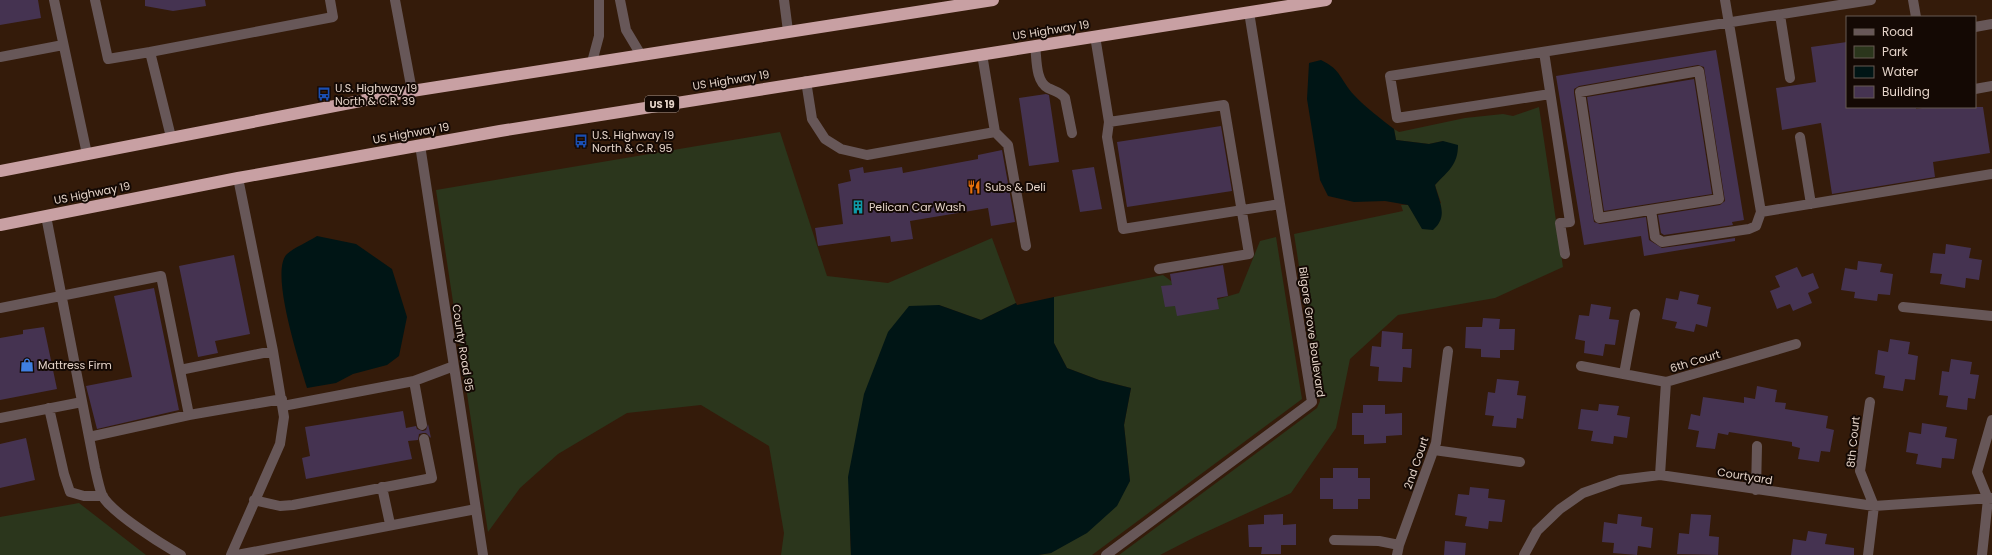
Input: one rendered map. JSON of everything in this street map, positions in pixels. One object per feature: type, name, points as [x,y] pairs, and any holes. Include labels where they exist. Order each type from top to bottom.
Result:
[{"type":"highway","points":[[0,171],[412,91],[988,0]]},
{"type":"highway","name":"US Highway 19","points":[[0,225],[238,178],[420,145],[806,81],[1326,0]]},
{"type":"street","points":[[54,0],[87,154]]},
{"type":"street","points":[[95,0],[108,59],[333,17],[330,0]]},
{"type":"street","points":[[395,0],[412,91]]},
{"type":"street","points":[[592,62],[599,36],[599,0]]},
{"type":"street","points":[[620,0],[626,30],[641,54]]},
{"type":"street","points":[[784,0],[788,31]]},
{"type":"street","points":[[1651,210],[1655,237],[1662,242],[1749,229],[1756,226],[1761,212],[1725,0]]},
{"type":"street","points":[[1550,94],[1397,118],[1390,76],[1871,0]]},
{"type":"street","points":[[1913,0],[1916,16]]},
{"type":"street","name":"Bilgore Grove Boulevard","points":[[1106,555],[1312,402],[1249,12]]},
{"type":"street","points":[[1780,15],[1790,78]]},
{"type":"street","points":[[1976,27],[1992,24]]},
{"type":"street","points":[[1095,36],[1109,122],[1107,137],[1123,229],[1280,204]]},
{"type":"street","points":[[0,57],[63,45]]},
{"type":"street","points":[[1035,46],[1040,79],[1043,85],[1062,94],[1065,98],[1072,133]]},
{"type":"street","points":[[150,52],[171,137]]},
{"type":"street","points":[[1544,52],[1570,222],[1560,223],[1565,254]]},
{"type":"street","points":[[982,54],[995,132],[1008,145],[1026,246]]},
{"type":"street","points":[[1699,71],[1719,199],[1651,210],[1599,218],[1580,92],[1699,71]]},
{"type":"street","points":[[806,81],[812,119],[825,139],[841,149],[867,155],[995,132]]},
{"type":"street","points":[[1976,89],[1992,86]]},
{"type":"street","points":[[1109,122],[1224,105],[1250,254],[1159,269]]},
{"type":"street","points":[[1800,137],[1811,204]]},
{"type":"street","name":"County Road 95","points":[[420,145],[483,555]]},
{"type":"street","points":[[1761,212],[1992,174]]},
{"type":"street","points":[[231,555],[280,444],[284,417],[274,351],[238,178]]},
{"type":"street","points":[[46,216],[102,496],[111,507],[166,547],[181,555]]},
{"type":"street","points":[[0,308],[161,276],[189,415]]},
{"type":"street","points":[[1903,307],[1992,316]]},
{"type":"street","points":[[1624,374],[1635,314]]},
{"type":"street","name":"6th Court","points":[[1660,475],[1666,382],[1796,344]]},
{"type":"street","points":[[180,370],[274,351]]},
{"type":"street","name":"2nd Court","points":[[1398,550],[1436,443],[1448,351]]},
{"type":"street","points":[[89,437],[189,415],[414,382],[454,366]]},
{"type":"street","points":[[1582,366],[1666,382]]},
{"type":"street","points":[[414,382],[422,425]]},
{"type":"street","points":[[0,418],[82,402]]},
{"type":"street","name":"8th Court","points":[[1870,402],[1860,471],[1874,506]]},
{"type":"street","points":[[48,408],[64,474],[70,492],[84,496],[102,496]]},
{"type":"street","points":[[1982,555],[1990,498],[1977,472],[1992,420]]},
{"type":"street","points":[[254,500],[280,506],[293,505],[432,478],[424,439]]},
{"type":"street","points":[[1756,490],[1757,446]]},
{"type":"street","points":[[1434,450],[1520,462]]},
{"type":"street","name":"Courtyard","points":[[1524,555],[1537,531],[1560,509],[1583,493],[1620,480],[1660,475],[1874,506],[1990,498]]},
{"type":"street","points":[[382,487],[390,524]]},
{"type":"street","points":[[1868,555],[1874,506]]},
{"type":"street","points":[[237,555],[390,524],[476,509]]},
{"type":"street","points":[[1334,540],[1379,541],[1398,550]]},
{"type":"green space","points":[[1539,107],[1563,267],[1495,298],[1398,315],[1350,359],[1336,428],[1291,493],[1195,537],[1160,555],[1119,555],[1317,408],[1320,401],[1294,234],[1403,211],[1401,205],[1408,205],[1414,214],[1441,203],[1435,185],[1450,168],[1443,141],[1429,144],[1396,140],[1394,129],[1399,132],[1465,118],[1503,114],[1513,116]]},
{"type":"green space","points":[[780,132],[827,276],[888,283],[992,238],[1016,303],[981,320],[939,305],[850,534],[851,555],[781,555],[784,533],[769,446],[701,405],[627,413],[558,454],[520,488],[488,532],[436,190]]},
{"type":"green space","points":[[1276,237],[1302,399],[1092,555],[1038,555],[1051,553],[1130,481],[1124,425],[1131,388],[1099,380],[1067,368],[1054,343],[1054,297],[1163,275],[1202,304],[1239,293],[1260,241]]},
{"type":"green space","points":[[79,503],[146,555],[0,555],[0,517]]},
{"type":"water","points":[[1321,60],[1337,72],[1349,90],[1363,104],[1394,129],[1396,140],[1429,144],[1443,141],[1458,145],[1458,152],[1454,163],[1435,185],[1442,214],[1438,225],[1433,230],[1422,229],[1408,205],[1385,201],[1354,202],[1328,196],[1320,180],[1307,99],[1309,63]]},
{"type":"water","points":[[317,236],[356,244],[392,269],[407,317],[399,356],[387,365],[353,374],[336,383],[307,388],[288,318],[284,298],[282,264],[287,254]]},
{"type":"water","points":[[1054,297],[1054,343],[1067,368],[1099,380],[1131,388],[1124,425],[1130,481],[1117,506],[1087,533],[1051,553],[1038,555],[851,555],[848,477],[864,394],[888,332],[909,306],[939,305],[981,320],[1016,303],[1017,305]]},
{"type":"building","points":[[0,0],[38,0],[41,18],[0,25]]},
{"type":"building","points":[[145,0],[205,0],[206,6],[173,11],[145,6]]},
{"type":"building","points":[[1846,42],[1846,108],[1916,109],[1983,107],[1990,153],[1933,162],[1935,177],[1832,194],[1821,123],[1782,130],[1776,88],[1816,82],[1811,47]]},
{"type":"building","points":[[1716,50],[1744,220],[1732,222],[1733,225],[1664,235],[1661,233],[1658,215],[1720,205],[1725,201],[1704,67],[1698,65],[1579,86],[1574,89],[1574,93],[1594,222],[1600,224],[1646,217],[1649,240],[1662,248],[1735,238],[1735,241],[1644,256],[1641,236],[1584,245],[1556,76]]},
{"type":"building","points":[[1694,79],[1712,194],[1604,211],[1587,97]]},
{"type":"building","points":[[1046,94],[1049,95],[1059,162],[1029,166],[1019,98]]},
{"type":"building","points":[[1221,126],[1232,191],[1127,207],[1117,142]]},
{"type":"building","points":[[1002,150],[1015,222],[991,226],[988,208],[910,221],[913,239],[891,242],[890,236],[818,246],[815,228],[843,224],[838,184],[851,181],[849,170],[863,167],[864,173],[902,167],[903,173],[978,159],[978,155]]},
{"type":"building","points":[[1094,167],[1102,209],[1080,212],[1072,170]]},
{"type":"building","points":[[1946,244],[1971,248],[1969,258],[1982,260],[1979,280],[1966,278],[1965,288],[1940,284],[1942,274],[1930,273],[1933,253],[1945,254]]},
{"type":"building","points":[[234,255],[250,334],[215,341],[218,353],[198,357],[179,266]]},
{"type":"building","points":[[1858,261],[1882,264],[1880,272],[1893,274],[1890,295],[1878,294],[1877,301],[1854,298],[1855,292],[1841,290],[1845,268],[1857,270]]},
{"type":"building","points":[[1223,265],[1228,296],[1217,298],[1219,309],[1177,316],[1175,306],[1165,307],[1161,286],[1172,285],[1170,274]]},
{"type":"building","points":[[1797,267],[1802,277],[1813,273],[1819,288],[1808,293],[1812,303],[1793,311],[1790,304],[1777,309],[1770,291],[1780,287],[1775,276]]},
{"type":"building","points":[[154,288],[179,410],[97,429],[86,386],[132,377],[114,296]]},
{"type":"building","points":[[1680,291],[1699,295],[1697,304],[1711,307],[1707,327],[1696,324],[1694,332],[1675,328],[1677,322],[1662,319],[1666,298],[1678,300]]},
{"type":"building","points":[[1591,304],[1611,307],[1609,319],[1619,320],[1615,345],[1605,344],[1603,356],[1584,353],[1585,341],[1575,339],[1579,315],[1589,316]]},
{"type":"building","points":[[1483,318],[1500,319],[1499,329],[1515,329],[1514,350],[1500,350],[1500,358],[1481,357],[1481,349],[1465,348],[1466,327],[1482,327]]},
{"type":"building","points":[[44,327],[57,389],[0,400],[0,338],[23,334],[23,330]]},
{"type":"building","points":[[1382,331],[1403,333],[1402,349],[1412,349],[1411,368],[1403,367],[1402,382],[1378,381],[1379,367],[1370,366],[1372,346],[1381,347]]},
{"type":"building","points":[[1890,339],[1910,342],[1908,354],[1918,356],[1915,380],[1905,379],[1903,391],[1883,388],[1885,376],[1875,374],[1878,350],[1888,352]]},
{"type":"building","points":[[1951,359],[1972,362],[1970,374],[1979,375],[1975,399],[1968,398],[1967,410],[1946,407],[1948,396],[1939,395],[1942,371],[1949,372]]},
{"type":"building","points":[[1497,379],[1519,381],[1517,395],[1526,396],[1523,419],[1517,418],[1516,428],[1492,426],[1494,416],[1485,415],[1488,392],[1495,393]]},
{"type":"building","points":[[1757,386],[1777,390],[1775,402],[1786,403],[1785,409],[1828,416],[1826,428],[1834,430],[1830,452],[1821,451],[1819,462],[1798,459],[1800,448],[1792,446],[1792,442],[1729,432],[1728,435],[1718,433],[1715,449],[1696,447],[1699,431],[1688,429],[1691,414],[1700,416],[1703,397],[1744,403],[1744,397],[1755,399]]},
{"type":"building","points":[[1599,404],[1619,406],[1617,415],[1630,417],[1627,438],[1614,436],[1613,444],[1591,441],[1593,431],[1578,429],[1581,409],[1598,411]]},
{"type":"building","points":[[1363,405],[1385,405],[1385,414],[1402,413],[1402,435],[1386,436],[1386,443],[1364,444],[1364,435],[1352,435],[1352,413],[1363,413]]},
{"type":"building","points":[[403,411],[406,428],[416,426],[417,429],[423,431],[426,430],[428,424],[431,438],[426,433],[423,433],[419,434],[418,440],[408,441],[412,459],[306,479],[302,458],[310,456],[305,427]]},
{"type":"building","points":[[1922,423],[1947,427],[1945,437],[1957,439],[1954,459],[1942,458],[1941,468],[1916,464],[1918,454],[1906,452],[1909,432],[1921,434]]},
{"type":"building","points":[[26,438],[35,480],[0,488],[0,444]]},
{"type":"building","points":[[1333,468],[1358,468],[1358,478],[1370,478],[1370,499],[1358,499],[1358,509],[1333,509],[1333,499],[1320,499],[1320,478],[1333,478]]},
{"type":"building","points":[[1470,487],[1489,489],[1488,498],[1505,500],[1502,522],[1489,521],[1488,529],[1465,526],[1467,517],[1455,515],[1458,494],[1469,495]]},
{"type":"building","points":[[1283,514],[1283,525],[1296,524],[1296,545],[1281,545],[1281,554],[1261,554],[1262,547],[1249,547],[1248,525],[1264,524],[1264,515]]},
{"type":"building","points":[[1618,514],[1642,517],[1641,526],[1653,528],[1651,548],[1638,546],[1637,555],[1613,553],[1614,543],[1602,542],[1604,522],[1617,524]]},
{"type":"building","points":[[1691,514],[1711,515],[1709,536],[1719,537],[1718,555],[1677,554],[1679,533],[1689,534]]},
{"type":"building","points":[[1808,531],[1827,534],[1825,544],[1854,548],[1854,555],[1791,555],[1793,539],[1806,541]]},
{"type":"building","points":[[1445,541],[1466,543],[1465,555],[1444,555]]},
{"type":"place","name":"U.S. Highway 19 North & C.R. 39","points":[[324,94]]},
{"type":"place","name":"U.S. Highway 19 North & C.R. 95","points":[[581,141]]},
{"type":"place","name":"Subs & Deli","points":[[974,187]]},
{"type":"place","name":"Pelican Car Wash","points":[[858,207]]},
{"type":"place","name":"Mattress Firm","points":[[27,365]]}]
